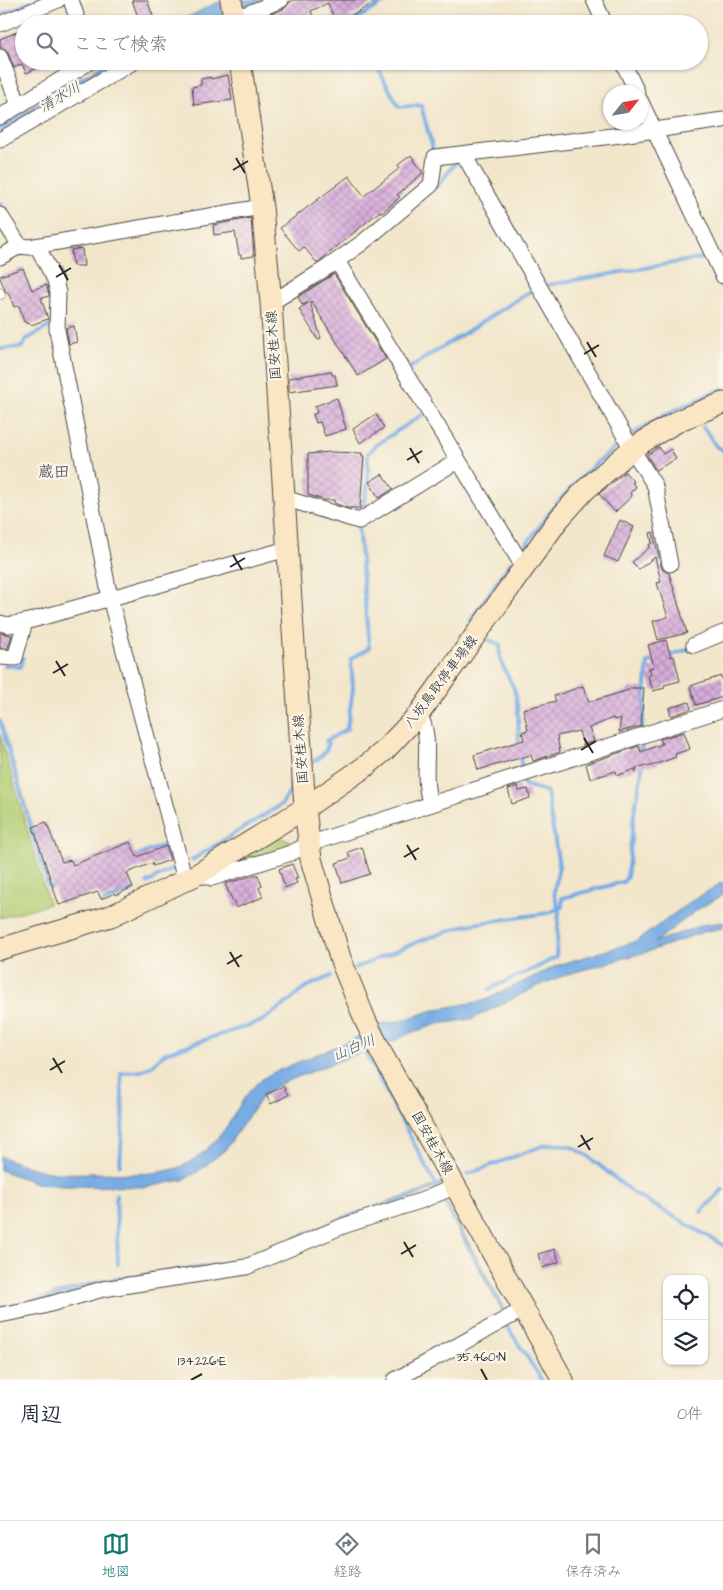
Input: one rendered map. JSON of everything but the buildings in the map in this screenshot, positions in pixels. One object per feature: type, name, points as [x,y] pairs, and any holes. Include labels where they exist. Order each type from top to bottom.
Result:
[{"type":"main road","name":"国安桂木線","points":[[241,70],[262,207],[271,303],[304,808],[311,859],[340,958],[366,1022],[563,1380]]},
{"type":"main road","name":"八坂鳥取停車場線","points":[[0,949],[111,916],[192,877],[304,808],[372,761],[402,734],[419,714],[558,520],[585,490],[632,450],[682,419],[723,403]]},
{"type":"street","points":[[22,15],[58,0]]},
{"type":"street","points":[[71,0],[75,15]]},
{"type":"street","points":[[233,15],[282,0]]},
{"type":"street","points":[[594,0],[601,15]]},
{"type":"street","points":[[0,24],[15,18]]},
{"type":"street","points":[[0,57],[19,105]]},
{"type":"street","points":[[0,117],[76,70]]},
{"type":"street","points":[[0,140],[120,70]]},
{"type":"street","points":[[626,70],[634,85]]},
{"type":"street","points":[[648,117],[723,276]]},
{"type":"street","points":[[271,303],[362,243],[431,185],[435,157],[464,155],[723,120]]},
{"type":"street","points":[[464,155],[632,450],[655,486],[670,564]]},
{"type":"street","points":[[0,257],[20,246],[37,246],[262,207]]},
{"type":"street","points":[[0,215],[20,246]]},
{"type":"street","points":[[37,246],[55,280],[58,293],[57,330],[110,598],[192,877],[212,878],[291,853],[309,844],[723,709]]},
{"type":"street","points":[[337,261],[457,461],[524,568]]},
{"type":"street","points":[[284,498],[359,521],[457,461]]},
{"type":"street","points":[[0,623],[8,625],[25,622],[287,549]]},
{"type":"street","points":[[0,657],[15,658],[25,622]]},
{"type":"street","points":[[694,645],[723,633]]},
{"type":"street","points":[[419,714],[424,723],[426,756],[424,774],[431,804]]},
{"type":"street","points":[[0,1315],[36,1308],[103,1289],[246,1268],[343,1226],[423,1200],[456,1186]]},
{"type":"street","points":[[395,1380],[524,1309]]},
{"type":"green space","points":[[0,735],[49,904],[0,918]]},
{"type":"green space","points":[[274,837],[289,840],[292,848],[247,864],[243,856]]},
{"type":"water","points":[[226,0],[268,0],[229,15],[192,15]]},
{"type":"water","name":"清水川","points":[[93,70],[113,70],[0,137],[0,126]]},
{"type":"water","name":"山白川","points":[[723,882],[723,895],[700,908],[655,942],[702,925],[723,922],[723,928],[703,932],[650,951],[568,974],[540,985],[472,1019],[438,1024],[410,1033],[377,1050],[368,1050],[280,1084],[263,1095],[225,1150],[196,1173],[183,1180],[147,1187],[61,1186],[36,1183],[0,1170],[0,1156],[35,1169],[60,1173],[146,1174],[167,1171],[182,1166],[210,1146],[229,1124],[245,1096],[261,1080],[272,1073],[349,1041],[382,1024],[399,1021],[437,1009],[483,1001],[558,965],[637,941],[690,902]]},
{"type":"water","points":[[446,1180],[446,1183],[419,1195],[243,1263],[0,1310],[0,1307],[51,1295],[100,1280],[244,1260],[348,1215],[419,1192]]},
{"type":"water","points":[[444,1197],[505,1310],[502,1311],[441,1199]]},
{"type":"waterway","points":[[0,15],[37,0]]},
{"type":"waterway","points":[[363,15],[388,0]]},
{"type":"waterway","points":[[379,70],[399,107],[421,105],[434,154]]},
{"type":"waterway","points":[[436,188],[458,162]]},
{"type":"waterway","points":[[0,203],[4,211]]},
{"type":"waterway","points":[[547,285],[708,257]]},
{"type":"waterway","points":[[411,367],[534,289]]},
{"type":"waterway","points":[[0,349],[22,347],[27,339],[52,325]]},
{"type":"waterway","points":[[631,435],[676,410],[723,389]]},
{"type":"waterway","points":[[361,514],[368,483],[368,453],[376,445],[422,415]]},
{"type":"waterway","points":[[703,427],[717,447],[723,450]]},
{"type":"waterway","points":[[520,549],[524,547],[567,492],[602,458],[621,443]]},
{"type":"waterway","points":[[311,763],[324,753],[328,744],[326,741],[347,729],[353,689],[351,659],[369,648],[358,524]]},
{"type":"waterway","points":[[470,621],[511,562]]},
{"type":"waterway","points":[[489,640],[500,645],[501,660],[514,690],[518,709],[519,745]]},
{"type":"waterway","points":[[667,656],[690,649]]},
{"type":"waterway","points":[[5,665],[20,667],[23,658]]},
{"type":"waterway","points":[[642,729],[648,662],[656,660]]},
{"type":"waterway","points":[[0,721],[49,888],[57,885]]},
{"type":"waterway","points":[[355,968],[422,940],[467,925],[548,913],[562,907],[562,898],[623,882],[627,877],[634,814],[642,771],[641,751],[644,742]]},
{"type":"waterway","points":[[520,755],[522,770]]},
{"type":"waterway","points":[[489,989],[556,957],[559,911],[554,892],[559,866],[547,792],[525,785],[522,780]]},
{"type":"waterway","points":[[192,860],[282,804],[291,789],[290,782]]},
{"type":"waterway","points":[[134,857],[169,843]]},
{"type":"waterway","points":[[147,883],[174,868]]},
{"type":"waterway","points":[[104,902],[133,890]]},
{"type":"waterway","points":[[120,1165],[123,1113],[121,1073],[141,1071],[151,1066],[165,1053],[262,1021],[304,988],[331,976]]},
{"type":"waterway","name":"山白川","points":[[363,1048],[436,1185]]},
{"type":"waterway","points":[[468,1174],[545,1145],[556,1144],[572,1147],[588,1156],[633,1193],[723,1245]]},
{"type":"waterway","points":[[701,1212],[723,1189]]},
{"type":"waterway","points":[[116,1195],[118,1264]]},
{"type":"waterway","points":[[505,1327],[507,1326],[542,1380]]},
{"type":"district","name":"蔵田","points":[[54,472]]}]
